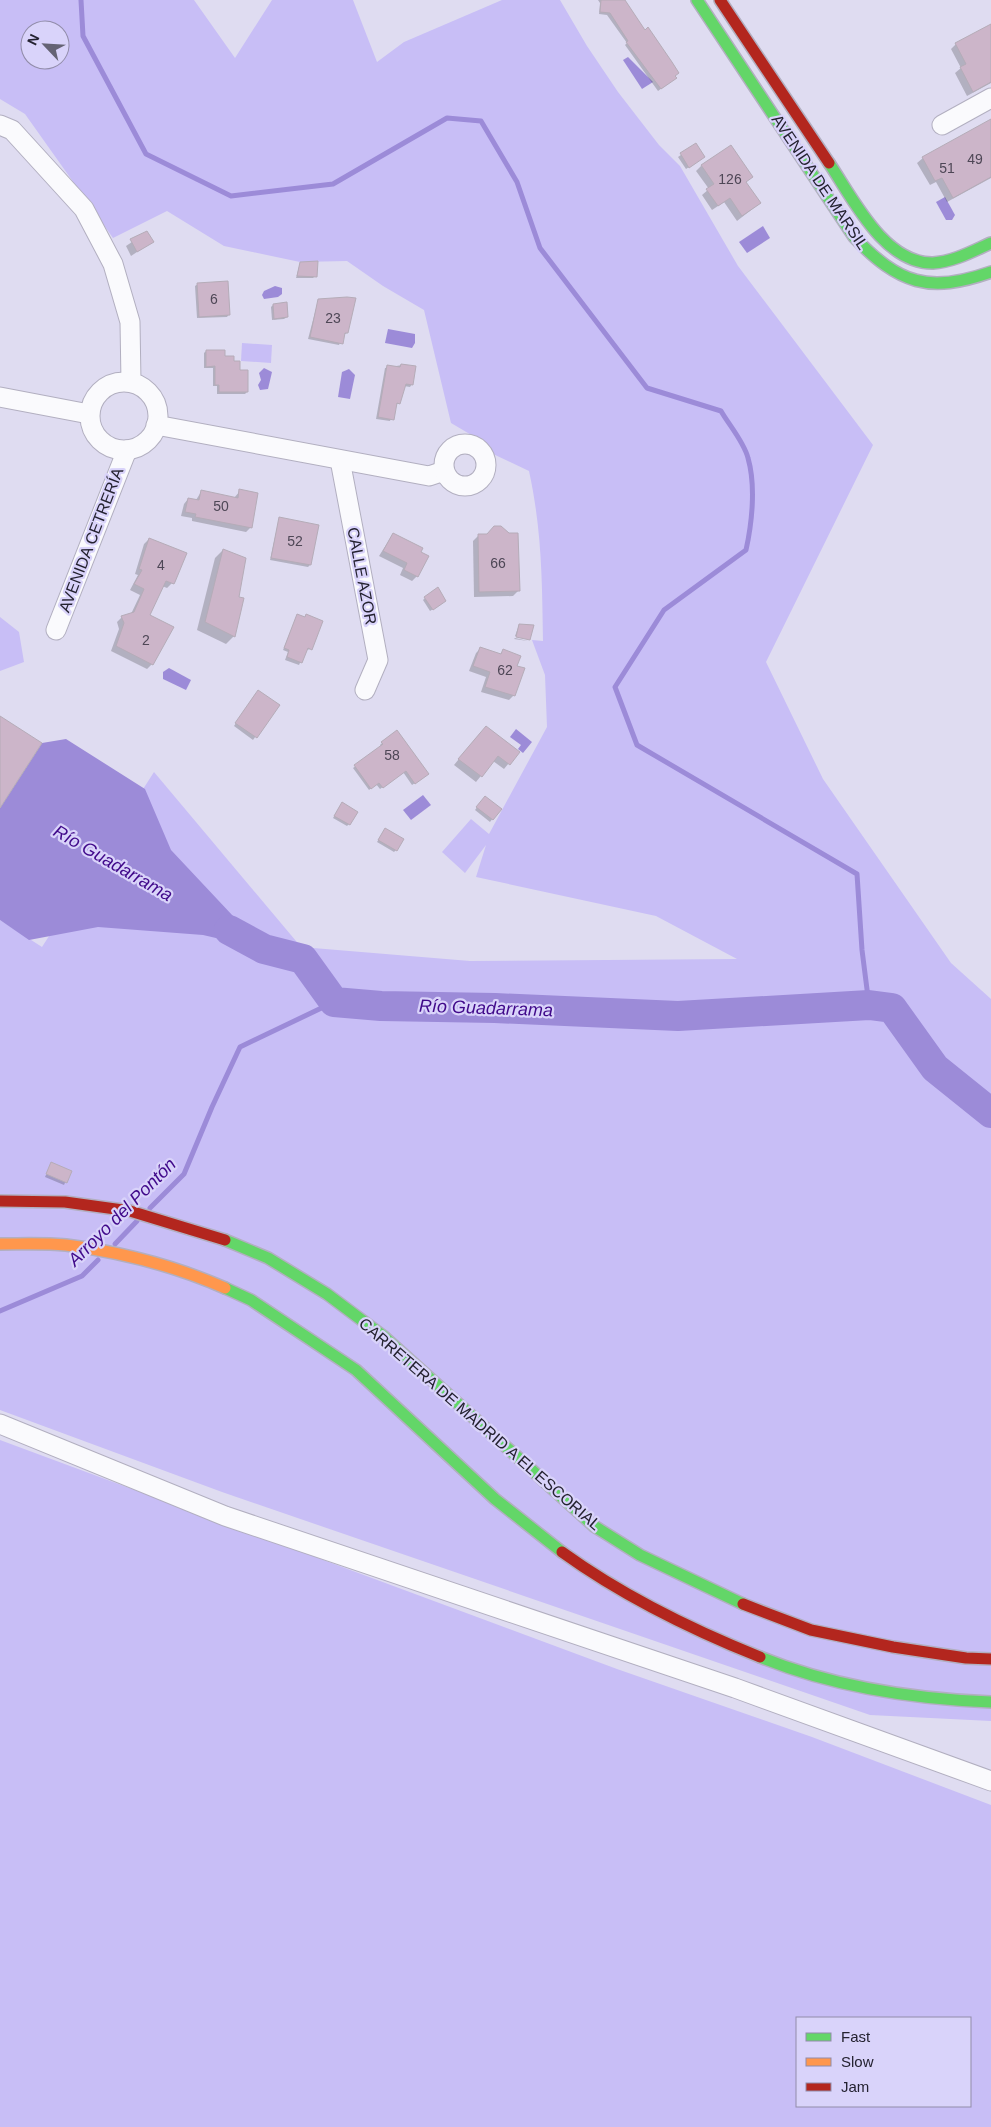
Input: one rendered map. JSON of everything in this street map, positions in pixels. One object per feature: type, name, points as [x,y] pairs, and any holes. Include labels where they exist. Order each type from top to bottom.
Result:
[{"type":"main road","name":"AVENIDA DE MARSIL","points":[[697,0],[854,237],[872,258],[891,272],[916,283],[940,284],[979,277],[991,272]]},
{"type":"main road","name":"AVENIDA DE MARSIL","points":[[720,0],[877,235],[893,249],[913,260],[931,265],[956,259],[991,244]]},
{"type":"main road","name":"CARRETERA DE MADRID A EL ESCORIAL","points":[[0,1201],[65,1202],[130,1211],[209,1234],[268,1258],[326,1294],[382,1336],[594,1526],[640,1555],[721,1594],[811,1630],[893,1647],[966,1658],[991,1659]]},
{"type":"main road","points":[[0,1244],[64,1245],[127,1255],[198,1276],[251,1300],[311,1338],[356,1370],[495,1499],[563,1553],[620,1590],[704,1635],[796,1672],[882,1690],[961,1701],[991,1702]]},
{"type":"street","points":[[942,125],[991,98]]},
{"type":"street","points":[[0,125],[12,130],[84,208],[113,264],[130,322],[131,382]]},
{"type":"street","points":[[116,382],[131,382],[143,388],[153,398],[158,411],[156,425],[150,437],[140,446],[127,450],[112,448],[100,440],[92,428],[89,414],[93,400],[103,388],[116,382]]},
{"type":"street","points":[[0,397],[89,414]]},
{"type":"street","points":[[156,425],[428,476],[444,471]]},
{"type":"street","name":"AVENIDA CETRERÍA","points":[[56,630],[127,450]]},
{"type":"street","name":"CALLE AZOR","points":[[340,460],[378,660],[365,690]]},
{"type":"street","points":[[0,1424],[225,1516],[735,1688],[991,1781]]},
{"type":"shaded area","points":[[0,0],[194,0],[235,58],[272,0],[353,0],[377,62],[404,42],[502,0],[560,0],[587,46],[618,92],[659,145],[680,166],[738,266],[873,445],[766,662],[823,779],[951,963],[991,999],[991,1721],[870,1715],[222,1492],[0,1410],[0,920],[42,947],[154,772],[301,947],[470,961],[737,959],[656,916],[476,877],[486,845],[465,873],[442,852],[471,819],[489,834],[547,727],[545,675],[532,640],[543,641],[542,576],[537,514],[529,471],[491,453],[485,443],[451,423],[424,310],[383,286],[347,261],[300,262],[224,246],[167,211],[113,238],[25,114],[0,99]]},
{"type":"shaded area","points":[[242,343],[272,345],[271,363],[241,361]]},
{"type":"shaded area","points":[[0,617],[19,632],[24,662],[0,671]]},
{"type":"shaded area","points":[[0,1440],[617,1669],[812,1737],[991,1805],[991,2127],[0,2127]]},
{"type":"water","points":[[628,57],[653,82],[642,89],[623,60]]},
{"type":"water","points":[[945,197],[955,215],[952,220],[946,220],[936,202]]},
{"type":"water","points":[[763,226],[770,238],[747,253],[739,242]]},
{"type":"water","points":[[275,286],[282,288],[282,294],[278,297],[264,299],[262,295],[264,291]]},
{"type":"water","points":[[388,329],[415,334],[415,343],[412,348],[385,343]]},
{"type":"water","points":[[264,368],[272,372],[268,389],[260,390],[258,385],[261,380],[259,373]]},
{"type":"water","points":[[349,369],[355,375],[350,399],[338,397],[342,372]]},
{"type":"water","points":[[169,668],[191,680],[186,690],[163,679],[163,672]]},
{"type":"water","points":[[516,729],[532,742],[523,753],[518,749],[521,745],[510,737]]},
{"type":"water","points":[[66,739],[145,789],[171,850],[264,949],[203,935],[98,927],[29,940],[0,920],[0,808],[42,743]]},
{"type":"water","points":[[423,795],[431,805],[411,820],[403,810]]},
{"type":"building","points":[[601,0],[625,0],[645,30],[648,27],[672,62],[679,73],[675,76],[677,78],[661,89],[626,42],[628,41],[610,13],[600,12]]},
{"type":"building","points":[[991,24],[991,82],[973,92],[960,67],[966,64],[955,43]]},
{"type":"building","points":[[991,119],[991,177],[953,198],[942,178],[935,181],[922,157]]},
{"type":"building","points":[[696,143],[705,157],[689,168],[680,153]]},
{"type":"building","points":[[731,145],[753,177],[746,182],[761,203],[742,216],[730,198],[718,206],[706,189],[714,184],[701,165]]},
{"type":"building","points":[[147,231],[154,242],[137,252],[130,239]]},
{"type":"building","points":[[318,261],[317,277],[297,276],[300,262]]},
{"type":"building","points":[[228,281],[230,315],[199,317],[197,283]]},
{"type":"building","points":[[356,298],[348,333],[345,333],[343,344],[310,337],[318,299]]},
{"type":"building","points":[[287,302],[288,317],[274,319],[273,304]]},
{"type":"building","points":[[206,350],[225,350],[225,356],[234,356],[234,361],[240,361],[240,370],[248,370],[248,392],[219,392],[219,385],[215,385],[215,366],[206,367]]},
{"type":"building","points":[[401,364],[416,366],[413,385],[406,384],[400,404],[397,403],[394,420],[378,417],[387,365],[400,367]]},
{"type":"building","points":[[239,489],[258,493],[252,528],[195,517],[196,514],[185,512],[188,498],[199,500],[201,490],[238,498]]},
{"type":"building","points":[[279,517],[319,525],[311,565],[271,558]]},
{"type":"building","points":[[494,526],[501,526],[509,533],[518,533],[520,591],[479,592],[478,534],[487,534]]},
{"type":"building","points":[[393,533],[423,548],[421,552],[429,556],[418,577],[404,570],[407,563],[383,551]]},
{"type":"building","points":[[149,538],[187,553],[174,584],[166,581],[150,615],[174,627],[153,665],[116,646],[124,623],[121,616],[134,612],[144,589],[134,584],[142,570],[139,569]]},
{"type":"building","points":[[223,549],[246,558],[239,597],[244,598],[235,637],[205,622]]},
{"type":"building","points":[[438,587],[446,601],[433,610],[424,597]]},
{"type":"building","points":[[297,614],[305,617],[306,614],[323,621],[312,650],[308,648],[302,663],[287,657],[289,650],[284,648]]},
{"type":"building","points":[[519,624],[534,625],[530,640],[516,637]]},
{"type":"building","points":[[480,647],[501,654],[503,649],[521,656],[517,666],[525,668],[515,696],[485,687],[490,672],[473,666]]},
{"type":"building","points":[[258,690],[280,705],[257,738],[235,723]]},
{"type":"building","points":[[0,716],[42,743],[0,808]]},
{"type":"building","points":[[486,726],[520,752],[510,765],[498,756],[482,777],[458,759]]},
{"type":"building","points":[[397,730],[429,774],[415,784],[406,771],[383,788],[379,783],[371,789],[354,765],[383,744],[381,742]]},
{"type":"building","points":[[485,796],[502,809],[493,820],[476,807]]},
{"type":"building","points":[[342,802],[358,812],[350,825],[334,816]]},
{"type":"building","points":[[385,828],[404,839],[397,851],[378,840]]},
{"type":"building","points":[[51,1162],[72,1171],[67,1183],[46,1174]]},
{"type":"waterway","points":[[81,0],[83,36],[146,154],[231,196],[333,184],[447,118],[481,121],[517,182],[540,248],[647,388],[721,411],[743,446],[748,458],[752,480],[750,528],[746,550],[664,610],[615,687],[637,745],[857,874],[862,950],[869,1005]]},
{"type":"waterway","name":"Río Guadarrama","points":[[229,930],[264,949],[303,959],[334,1002],[381,1006],[495,1008],[678,1016],[869,1005],[892,1008],[935,1068],[991,1113]]},
{"type":"waterway","name":"Arroyo del Pontón","points":[[150,1208],[184,1174],[240,1047],[334,1002]]},
{"type":"waterway","name":"Arroyo del Pontón","points":[[115,1244],[137,1221]]},
{"type":"waterway","name":"Arroyo del Pontón","points":[[0,1311],[82,1276],[98,1260]]},
{"type":"traffic: fast","points":[[697,0],[854,237],[870,253],[901,275],[932,283],[969,279],[991,272]]},
{"type":"traffic: fast","points":[[829,163],[871,226],[899,253],[915,260],[933,263],[970,253],[991,243]]},
{"type":"traffic: fast","points":[[225,1240],[268,1258],[327,1294],[383,1336],[594,1526],[640,1555],[743,1604]]},
{"type":"traffic: fast","points":[[225,1288],[251,1300],[356,1370],[495,1499],[562,1552]]},
{"type":"traffic: fast","points":[[760,1657],[815,1676],[873,1689],[932,1698],[991,1702]]},
{"type":"traffic: slow","points":[[0,1244],[58,1244],[87,1248],[147,1261],[187,1273],[225,1288]]},
{"type":"traffic: jam","points":[[720,0],[829,163]]},
{"type":"traffic: jam","points":[[0,1201],[65,1202],[130,1211],[225,1240]]},
{"type":"traffic: jam","points":[[562,1552],[633,1597],[708,1635],[760,1657]]},
{"type":"traffic: jam","points":[[743,1604],[811,1630],[893,1647],[966,1658],[991,1659]]}]
